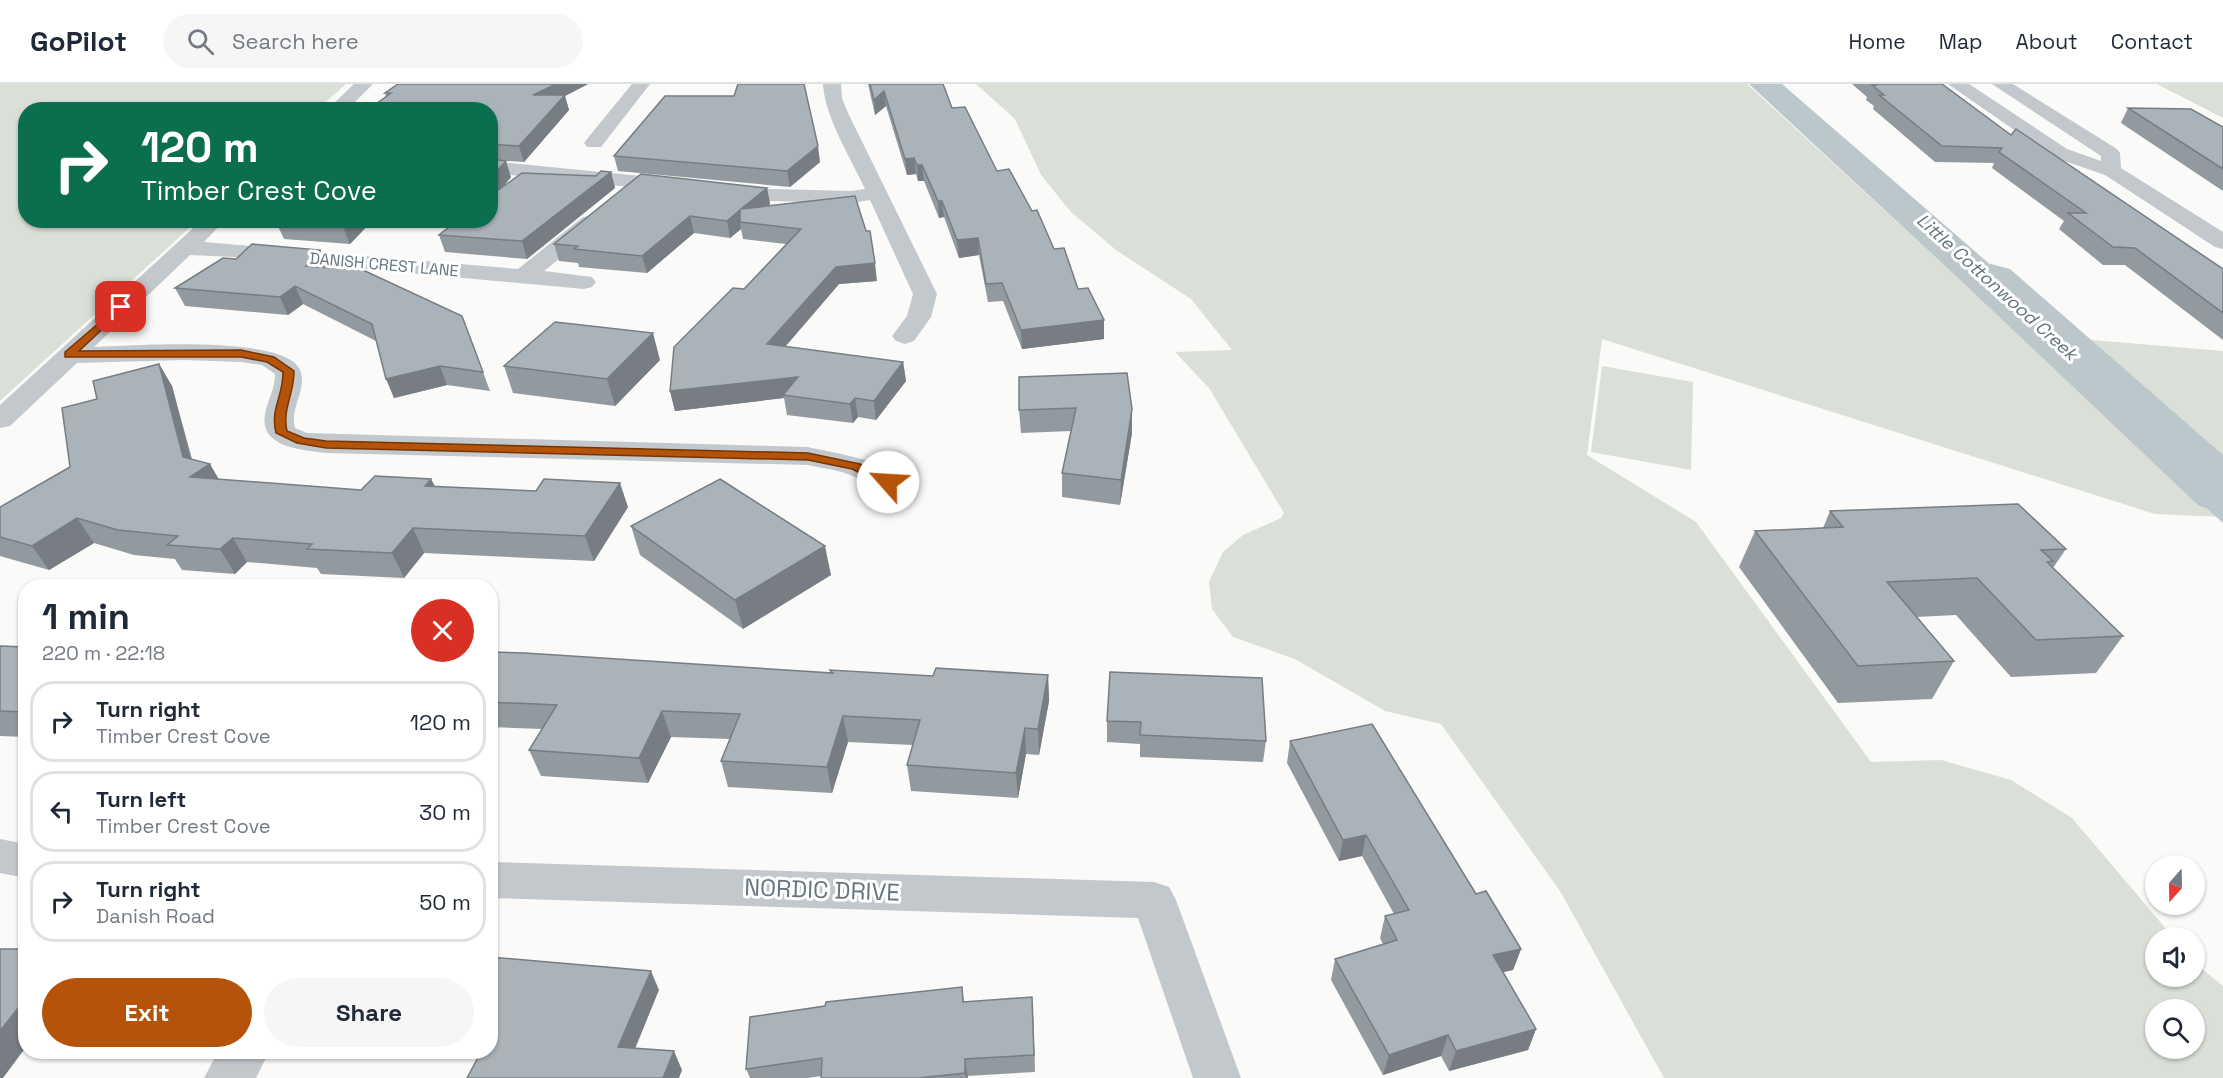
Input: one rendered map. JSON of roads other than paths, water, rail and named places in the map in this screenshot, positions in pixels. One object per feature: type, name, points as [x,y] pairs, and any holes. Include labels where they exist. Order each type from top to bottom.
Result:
[{"type":"street","points":[[345,102],[364,84]]},
{"type":"street","points":[[594,143],[641,84]]},
{"type":"street","points":[[832,84],[833,98],[839,113],[925,294],[918,317],[905,336]]},
{"type":"street","points":[[1963,88],[2008,89],[2110,153],[2112,171]]},
{"type":"street","points":[[1963,88],[2060,153],[2112,171],[2223,242]]},
{"type":"street","points":[[498,168],[771,195],[878,194]]},
{"type":"street","points":[[524,276],[639,182]]},
{"type":"street","points":[[0,420],[206,228]]},
{"type":"street","name":"DANISH CREST LANE","points":[[185,248],[234,250],[584,282]]},
{"type":"street","points":[[69,355],[184,352],[241,354],[270,359],[288,371],[288,388],[278,417],[282,433],[301,441],[326,444],[808,456],[856,466],[888,482]]},
{"type":"street","points":[[0,856],[18,859]]},
{"type":"street","name":"NORDIC DRIVE","points":[[498,880],[1154,900],[1217,1078]]},
{"type":"street","points":[[228,1078],[240,1059]]},
{"type":"water","points":[[1749,84],[1782,84],[2091,352],[2029,344]]},
{"type":"water","points":[[2043,357],[2107,365],[2223,470],[2223,523]]},
{"type":"waterway","name":"Little Cottonwood Creek","points":[[1991,280],[2223,491]]}]
